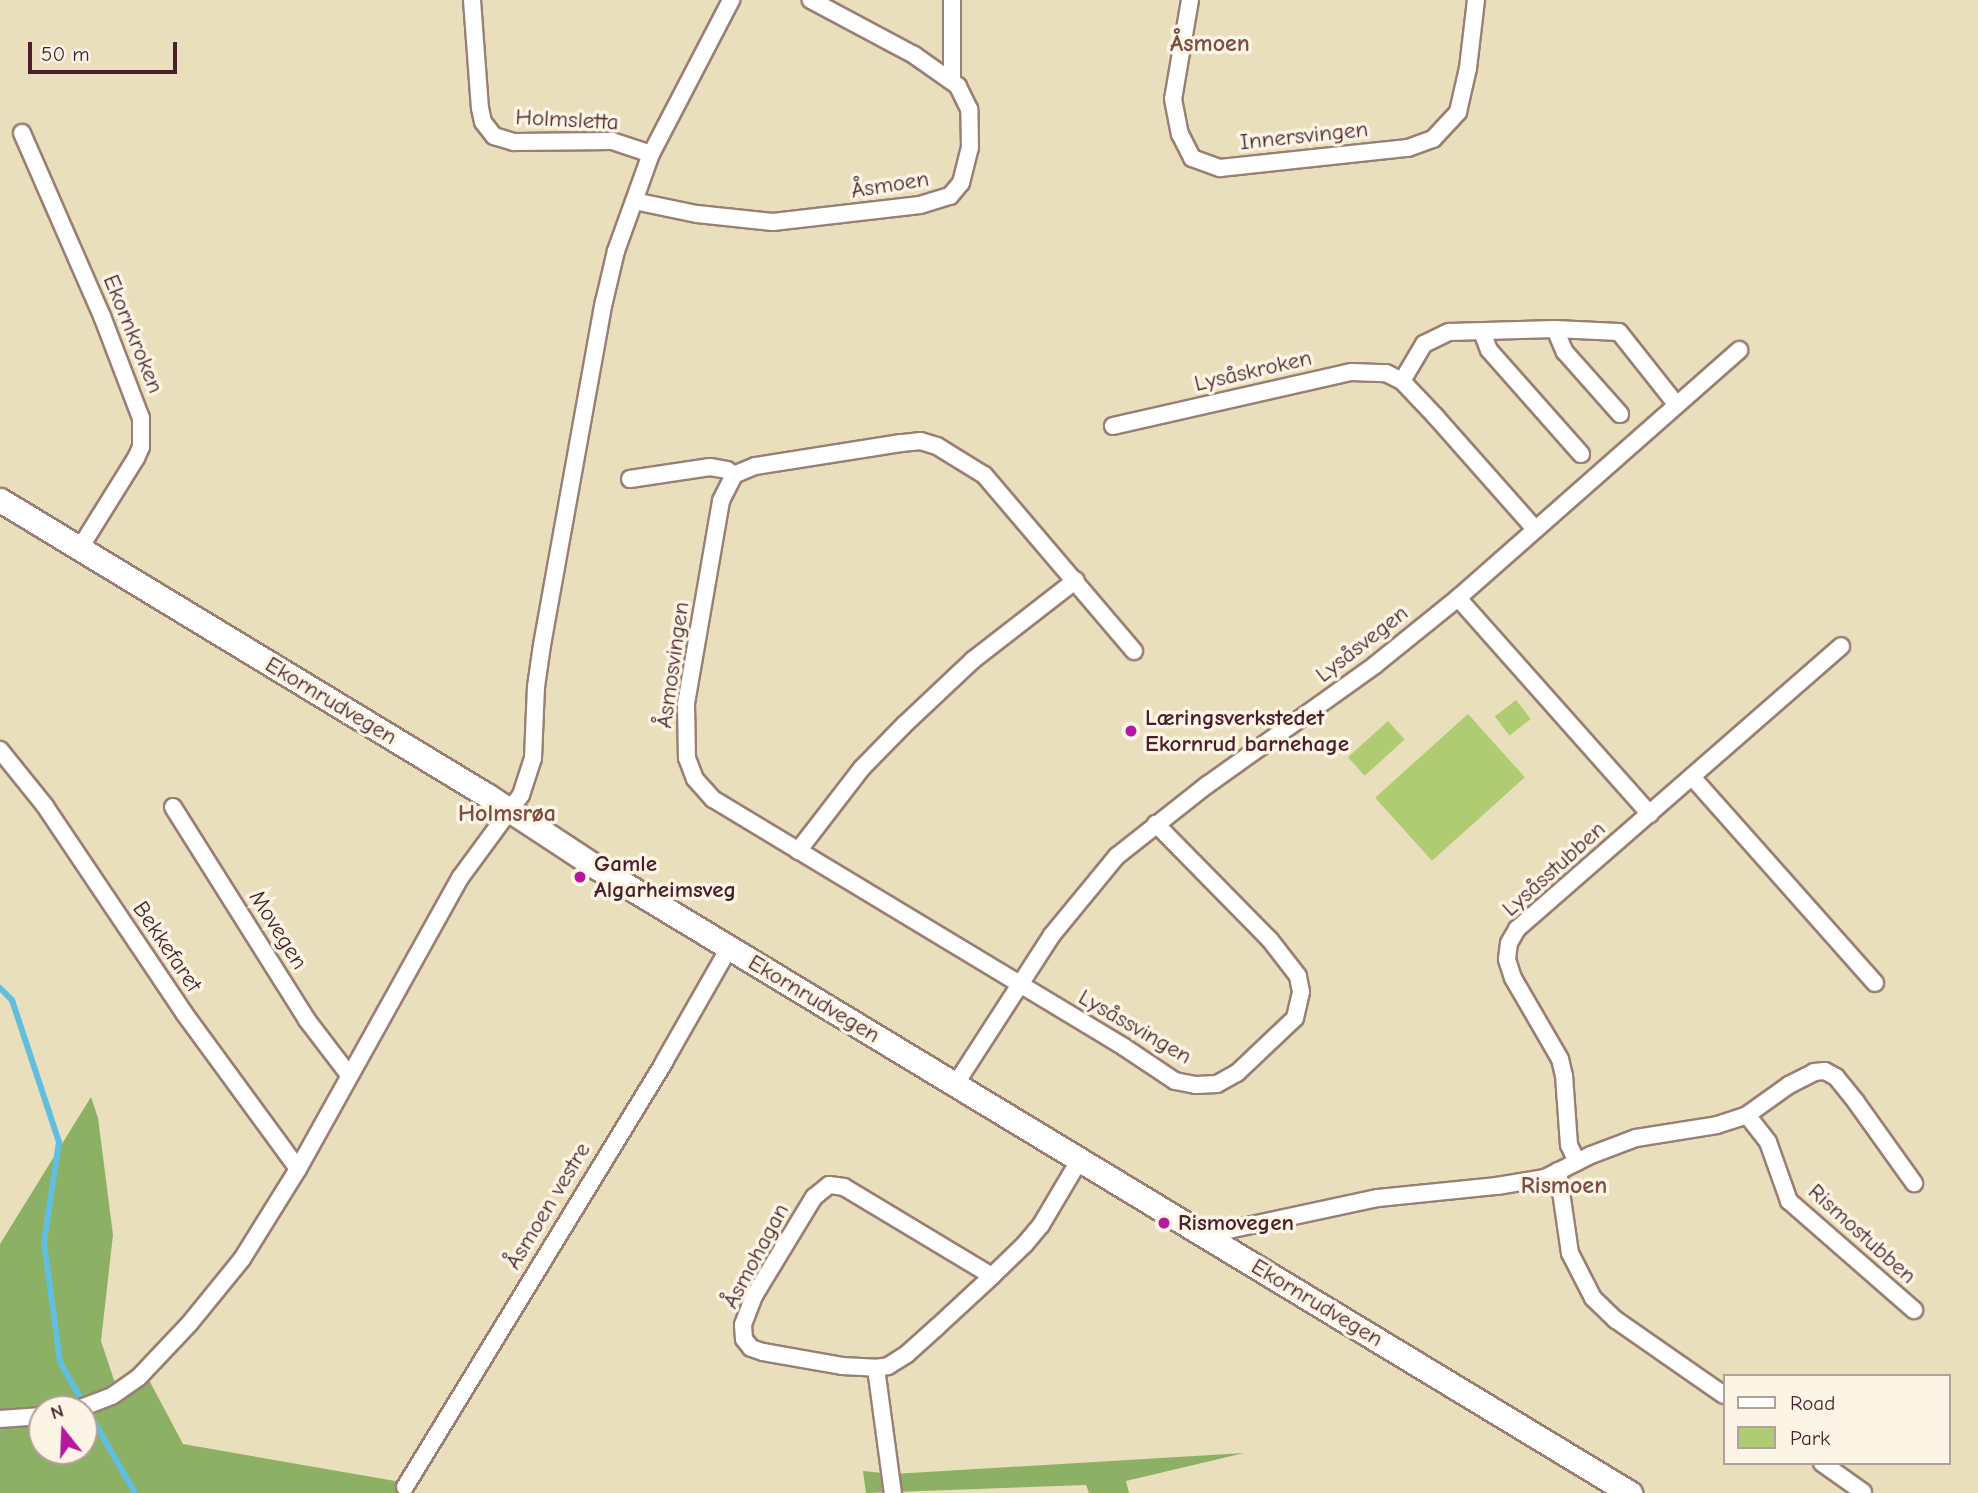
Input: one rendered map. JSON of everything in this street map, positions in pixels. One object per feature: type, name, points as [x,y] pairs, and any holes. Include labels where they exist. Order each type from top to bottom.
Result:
[{"type":"main road","name":"Ekornrudvegen","points":[[0,500],[729,948],[1630,1493]]},
{"type":"street","name":"Holmsletta","points":[[472,0],[480,108],[483,122],[494,136],[514,142],[612,141],[651,154]]},
{"type":"street","points":[[98,1401],[130,1385],[190,1323],[243,1259],[298,1169],[460,878],[476,852],[522,795],[533,758],[537,676],[604,302],[616,251],[651,154],[731,0]]},
{"type":"street","name":"Åsmoen","points":[[634,201],[697,215],[773,222],[937,202],[950,196],[961,183],[970,148],[969,109],[951,79],[914,55],[811,0]]},
{"type":"street","points":[[951,79],[952,0]]},
{"type":"street","name":"Innersvingen","points":[[1190,0],[1173,99],[1180,134],[1192,158],[1220,168],[1408,148],[1433,139],[1458,111],[1468,68],[1476,0]]},
{"type":"street","name":"Ekornkroken","points":[[22,133],[107,329],[141,418],[141,447],[136,458],[80,548]]},
{"type":"street","points":[[1555,329],[1565,352],[1620,414]]},
{"type":"street","points":[[1535,529],[1402,381],[1424,344],[1449,332],[1555,329],[1619,331],[1676,404]]},
{"type":"street","points":[[1482,332],[1489,350],[1581,454]]},
{"type":"street","name":"Lysåsvegen","points":[[955,1085],[1018,985],[1080,897],[1117,856],[1156,824],[1376,665],[1458,598],[1739,350]]},
{"type":"street","name":"Lysåskroken","points":[[1113,426],[1351,372],[1386,373],[1402,381]]},
{"type":"street","points":[[630,479],[710,467],[727,470],[734,475],[754,466],[791,459],[901,443],[929,443],[964,460],[984,475],[1134,650]]},
{"type":"street","name":"Åsmosvingen","points":[[734,475],[721,501],[688,691],[685,740],[687,758],[695,779],[706,793],[1018,985]]},
{"type":"street","points":[[798,850],[846,787],[904,726],[974,660],[1076,580]]},
{"type":"street","points":[[1458,598],[1650,814]]},
{"type":"street","name":"Lysåsstubben","points":[[1577,1162],[1569,1145],[1564,1076],[1560,1059],[1513,978],[1507,959],[1509,943],[1517,929],[1841,646]]},
{"type":"street","name":"Bekkefaret","points":[[0,750],[46,806],[184,1013],[298,1169]]},
{"type":"street","points":[[1693,778],[1875,983]]},
{"type":"street","name":"Movegen","points":[[173,807],[307,1020],[349,1074]]},
{"type":"street","name":"Lysåssvingen","points":[[1018,985],[1124,1047],[1175,1081],[1196,1085],[1230,1079],[1295,1018],[1301,992],[1298,976],[1289,962],[1156,824]]},
{"type":"street","name":"Åsmoen vestre","points":[[405,1487],[664,1062],[729,948]]},
{"type":"street","points":[[1205,1236],[1378,1198],[1497,1186],[1545,1178],[1636,1138],[1717,1125],[1747,1115],[1788,1085],[1814,1072],[1825,1071],[1836,1077],[1856,1102],[1914,1183]]},
{"type":"street","name":"Rismostubben","points":[[1747,1115],[1768,1142],[1789,1201],[1914,1310]]},
{"type":"street","points":[[892,1493],[876,1368],[888,1366],[908,1354],[992,1276],[1041,1225],[1080,1159]]},
{"type":"street","points":[[1558,1171],[1570,1253],[1593,1298],[1616,1320],[1722,1394]]},
{"type":"street","name":"Åsmohagan","points":[[876,1368],[763,1352],[751,1348],[744,1339],[743,1325],[754,1296],[814,1197],[829,1185],[844,1186],[992,1276]]},
{"type":"street","points":[[0,1419],[28,1417]]},
{"type":"street","points":[[1825,1465],[1863,1492]]},
{"type":"green space","points":[[1516,700],[1531,719],[1509,736],[1495,717]]},
{"type":"green space","points":[[1468,714],[1525,777],[1432,861],[1375,798]]},
{"type":"green space","points":[[1388,721],[1405,740],[1365,776],[1348,757]]},
{"type":"green space","points":[[91,1097],[98,1118],[113,1235],[101,1341],[117,1389],[149,1380],[183,1444],[401,1482],[404,1493],[0,1493],[0,1244]]},
{"type":"green space","points":[[1244,1453],[1126,1481],[1129,1493],[1089,1493],[1086,1485],[866,1493],[863,1471],[893,1474]]},
{"type":"waterway","points":[[0,988],[12,1000],[59,1142],[44,1242],[60,1362],[135,1493]]},
{"type":"place","name":"Læringsverkstedet Ekornrud barnehage","points":[[1131,731]]},
{"type":"place","name":"Gamle Algarheimsveg","points":[[580,877]]},
{"type":"place","name":"Rismovegen","points":[[1164,1223]]},
{"type":"district","name":"Åsmoen","points":[[1210,44]]},
{"type":"district","name":"Holmsrøa","points":[[507,814]]},
{"type":"district","name":"Rismoen","points":[[1564,1186]]}]
